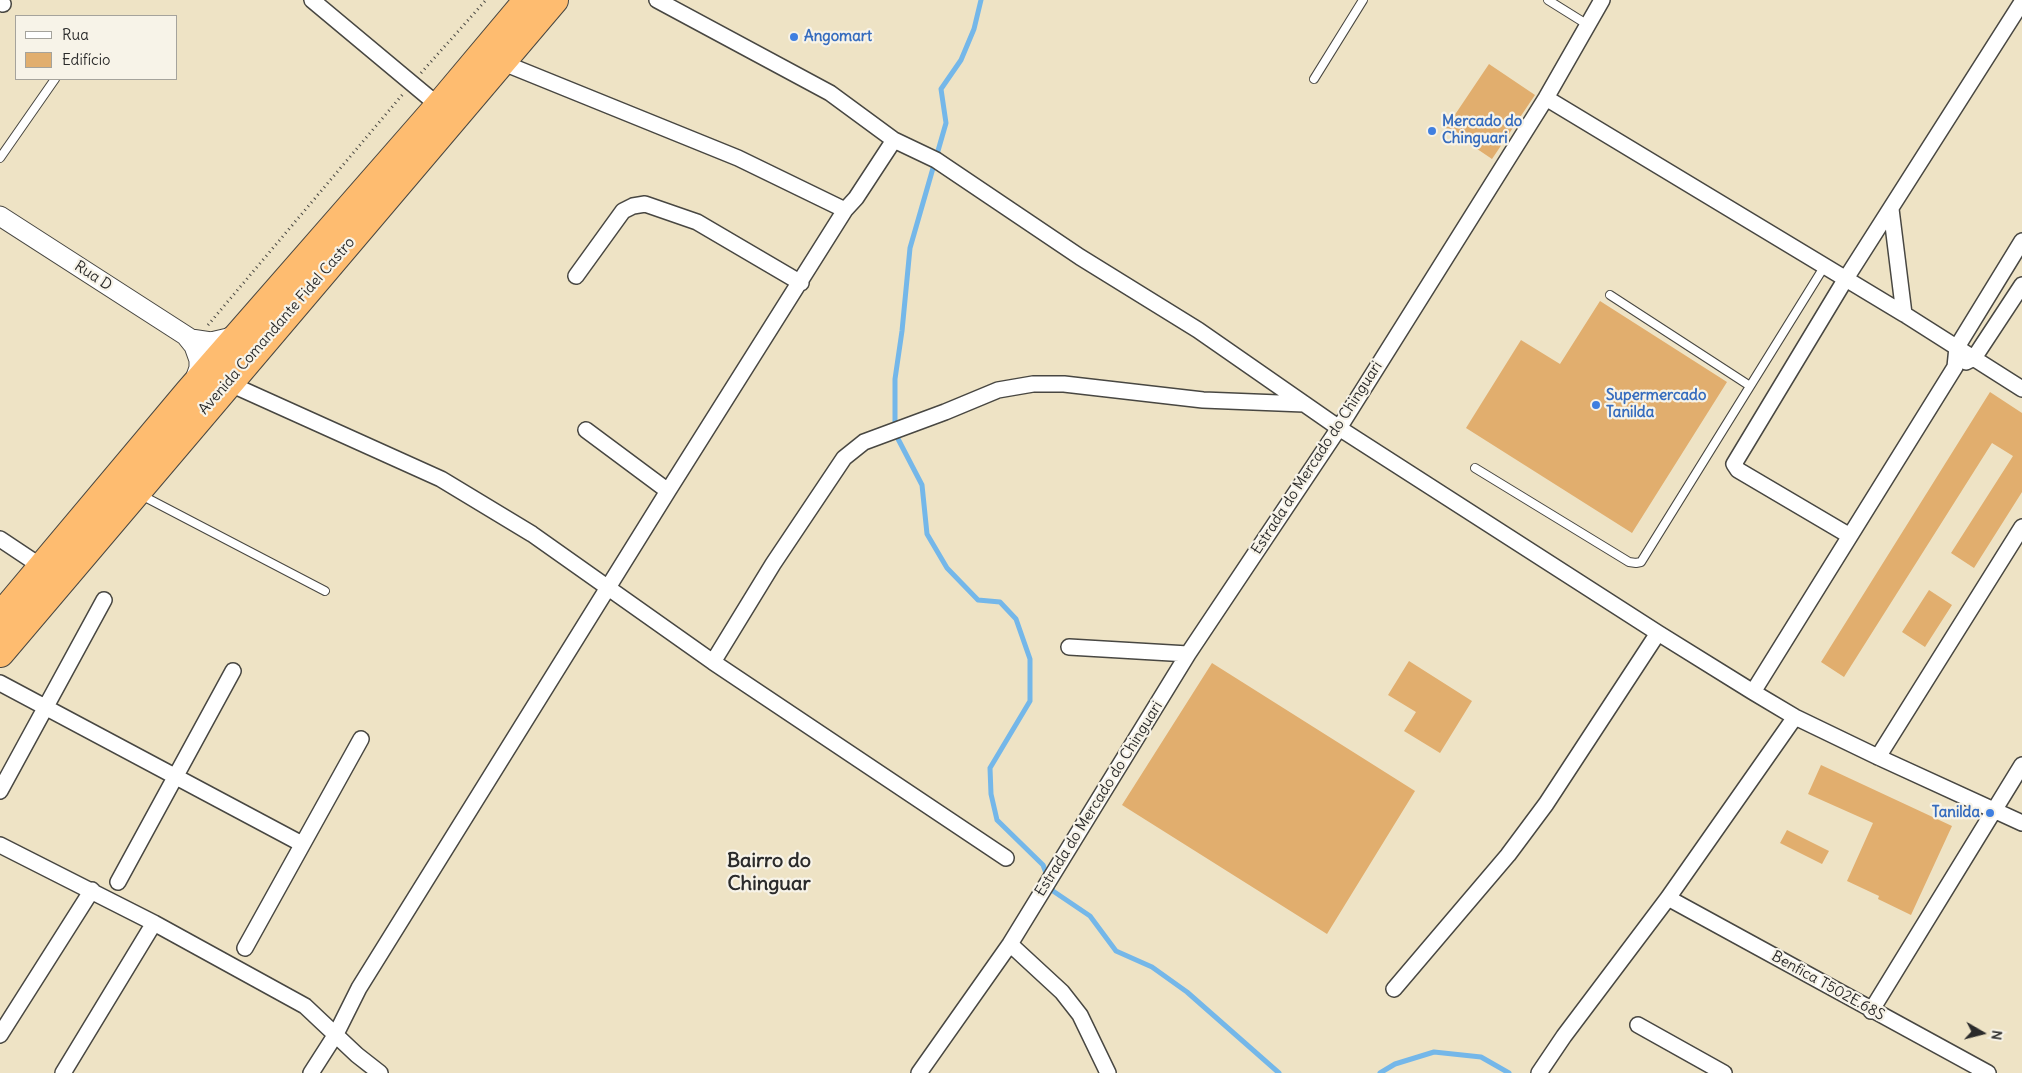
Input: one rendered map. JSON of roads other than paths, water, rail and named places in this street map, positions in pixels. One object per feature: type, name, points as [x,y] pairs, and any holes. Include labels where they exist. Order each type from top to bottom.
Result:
[{"type":"highway","name":"Avenida Comandante Fidel Castro","points":[[0,617],[189,392],[439,106],[528,0]]},
{"type":"highway","name":"Avenida Comandante Fidel Castro","points":[[0,653],[554,0]]},
{"type":"street","points":[[312,0],[439,106]]},
{"type":"street","points":[[657,0],[830,94],[894,140],[936,160],[1080,257],[1198,330],[1339,428],[1753,692],[1795,717],[2022,823]]},
{"type":"street","name":"Estrada do Mercado do Chinguari","points":[[919,1073],[1010,944],[1188,654],[1339,428],[1546,98],[1602,0]]},
{"type":"street","points":[[1850,536],[1738,470],[1734,464],[1845,280],[2022,2]]},
{"type":"street","points":[[502,62],[738,158],[846,210]]},
{"type":"street","points":[[1546,98],[1904,314],[2021,387]]},
{"type":"street","points":[[311,1073],[336,1034],[358,988],[607,588],[846,210],[894,140]]},
{"type":"street","points":[[576,276],[623,211],[633,206],[646,204],[697,222],[800,284]]},
{"type":"street","points":[[1891,209],[1904,314]]},
{"type":"street","name":"Rua D","points":[[0,216],[191,338],[199,360],[197,374],[189,392]]},
{"type":"street","points":[[1753,692],[1956,367],[1957,347],[2022,240]]},
{"type":"street","points":[[1956,367],[1974,358],[2022,285]]},
{"type":"street","points":[[191,338],[216,341],[228,338],[244,330]]},
{"type":"street","points":[[228,383],[442,479],[532,534],[713,662],[1006,858]]},
{"type":"street","points":[[713,662],[773,564],[844,458],[864,442],[998,390],[1033,384],[1064,384],[1203,400],[1304,404]]},
{"type":"street","points":[[586,430],[668,491]]},
{"type":"street","points":[[1878,757],[2022,527]]},
{"type":"street","points":[[0,540],[42,567]]},
{"type":"street","points":[[0,790],[104,600]]},
{"type":"street","points":[[1394,990],[1501,863],[1546,804],[1658,633]]},
{"type":"street","points":[[1069,647],[1188,654]]},
{"type":"street","points":[[118,882],[234,670]]},
{"type":"street","points":[[0,683],[302,844]]},
{"type":"street","points":[[1539,1073],[1564,1036],[1668,898],[1795,717]]},
{"type":"street","points":[[245,948],[361,739]]},
{"type":"street","points":[[1871,1010],[2022,765]]},
{"type":"street","points":[[0,845],[92,890],[305,1006],[357,1055],[380,1073]]},
{"type":"street","points":[[0,1035],[92,890]]},
{"type":"street","name":"Benfica T502E.68S","points":[[1668,898],[1988,1073]]},
{"type":"street","points":[[64,1073],[154,923]]},
{"type":"street","points":[[1010,944],[1062,992],[1080,1015],[1108,1073]]},
{"type":"street","points":[[1638,1025],[1724,1073]]},
{"type":"lane","points":[[1314,79],[1363,0]]},
{"type":"lane","points":[[1548,0],[1588,25]]},
{"type":"lane","points":[[0,158],[54,80]]},
{"type":"lane","points":[[1475,468],[1629,562],[1636,563],[1644,558],[1824,267]]},
{"type":"lane","points":[[1610,295],[1750,386]]},
{"type":"lane","points":[[136,492],[325,591]]},
{"type":"waterway","points":[[981,0],[974,29],[961,60],[941,89],[946,123],[910,248],[895,379],[895,430],[922,485],[927,534],[947,568],[978,600],[1000,602],[1016,619],[1030,659],[1030,701],[990,768],[991,794],[997,820],[1043,865],[1053,891],[1090,916],[1116,951],[1152,967],[1187,992],[1279,1073]]},
{"type":"waterway","points":[[1380,1073],[1395,1064],[1434,1052],[1481,1057],[1509,1073]]},
{"type":"place","name":"Angomart","points":[[794,37]]},
{"type":"place","name":"Mercado do Chinguari","points":[[1432,131]]},
{"type":"place","name":"Supermercado Tanilda","points":[[1596,405]]},
{"type":"place","name":"Tanilda","points":[[1990,813]]},
{"type":"district","name":"Bairro do Chinguar","points":[[769,872]]}]
